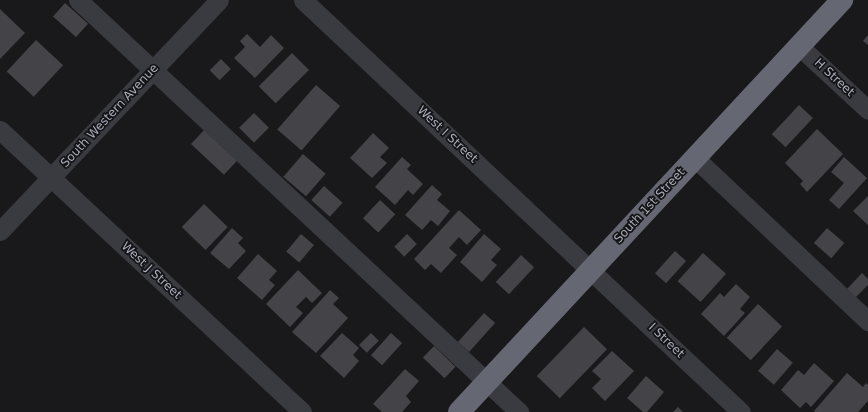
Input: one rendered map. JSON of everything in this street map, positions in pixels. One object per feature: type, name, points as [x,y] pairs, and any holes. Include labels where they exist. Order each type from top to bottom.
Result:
[{"type":"highway","name":"South 1st Street","points":[[459,412],[842,0]]},
{"type":"street","points":[[78,0],[154,69],[486,383],[519,412]]},
{"type":"street","name":"South Western Avenue","points":[[0,232],[219,0]]},
{"type":"street","name":"West I Street","points":[[303,0],[591,269]]},
{"type":"street","name":"H Street","points":[[799,46],[868,110]]},
{"type":"street","name":"West J Street","points":[[0,130],[302,412]]},
{"type":"street","points":[[695,158],[868,321]]},
{"type":"street","name":"I Street","points":[[591,269],[741,412]]},
{"type":"building","points":[[65,3],[88,24],[76,37],[53,16]]},
{"type":"building","points":[[0,9],[25,33],[0,59]]},
{"type":"building","points":[[247,34],[260,47],[271,35],[284,48],[255,78],[234,58],[245,47],[240,41]]},
{"type":"building","points":[[868,35],[868,45],[863,41]]},
{"type":"building","points":[[36,40],[63,65],[34,97],[7,71]]},
{"type":"building","points":[[292,53],[309,70],[276,103],[259,86]]},
{"type":"building","points":[[221,59],[231,69],[220,80],[210,70]]},
{"type":"building","points":[[316,85],[340,106],[301,151],[277,130]]},
{"type":"building","points":[[799,105],[813,118],[786,147],[772,134]]},
{"type":"building","points":[[254,113],[269,128],[254,143],[239,128]]},
{"type":"building","points":[[206,128],[239,159],[224,175],[191,144]]},
{"type":"building","points":[[817,129],[843,154],[807,192],[800,184],[803,181],[785,163]]},
{"type":"building","points":[[373,133],[389,148],[380,157],[387,163],[372,178],[350,158]]},
{"type":"building","points":[[303,154],[326,174],[306,196],[283,177]]},
{"type":"building","points":[[402,157],[411,165],[407,169],[423,184],[413,195],[408,190],[395,205],[375,187]]},
{"type":"building","points":[[844,157],[867,178],[839,209],[829,200],[844,183],[831,172]]},
{"type":"building","points":[[432,185],[442,194],[437,200],[450,211],[438,226],[431,220],[422,230],[405,215]]},
{"type":"building","points":[[324,186],[343,203],[330,217],[311,200]]},
{"type":"building","points":[[868,196],[868,225],[853,211]]},
{"type":"building","points":[[380,200],[395,214],[378,233],[363,218]]},
{"type":"building","points":[[204,204],[228,227],[206,250],[182,227]]},
{"type":"building","points":[[459,210],[481,230],[467,245],[459,237],[449,248],[457,255],[441,273],[431,264],[425,270],[414,259]]},
{"type":"building","points":[[232,228],[243,238],[238,243],[246,251],[229,269],[210,253]]},
{"type":"building","points":[[827,228],[844,243],[831,258],[814,243]]},
{"type":"building","points":[[301,234],[314,245],[299,263],[286,252]]},
{"type":"building","points":[[407,234],[417,244],[404,257],[394,247]]},
{"type":"building","points":[[484,234],[501,249],[491,260],[497,265],[482,282],[460,262]]},
{"type":"building","points":[[675,251],[686,261],[666,283],[655,273]]},
{"type":"building","points":[[703,253],[726,274],[701,302],[678,281]]},
{"type":"building","points":[[258,254],[277,271],[269,280],[275,285],[262,300],[237,278]]},
{"type":"building","points":[[521,255],[534,267],[509,294],[496,282]]},
{"type":"building","points":[[298,270],[322,293],[312,303],[306,297],[296,307],[303,313],[290,327],[266,304]]},
{"type":"building","points":[[862,273],[868,279],[868,285],[855,298],[847,289]]},
{"type":"building","points":[[736,284],[750,297],[740,309],[745,313],[724,336],[701,314],[720,293],[724,297]]},
{"type":"building","points":[[330,290],[339,298],[333,304],[348,318],[316,353],[292,332]]},
{"type":"building","points":[[758,304],[782,327],[751,360],[727,338]]},
{"type":"building","points":[[484,313],[495,323],[469,352],[458,342]]},
{"type":"building","points":[[584,327],[607,349],[560,398],[537,376]]},
{"type":"building","points":[[342,333],[359,348],[353,355],[359,361],[344,378],[320,356]]},
{"type":"building","points":[[371,333],[379,341],[367,353],[359,345]]},
{"type":"building","points":[[391,333],[402,343],[382,365],[371,355]]},
{"type":"building","points":[[434,346],[456,367],[444,378],[423,358]]},
{"type":"building","points":[[777,349],[793,363],[774,385],[758,371]]},
{"type":"building","points":[[612,351],[634,371],[605,401],[592,388],[601,379],[592,371]]},
{"type":"building","points":[[814,363],[834,381],[811,407],[806,402],[800,408],[781,390],[798,370],[804,375]]},
{"type":"building","points":[[405,369],[419,381],[406,396],[411,402],[402,412],[382,412],[373,404]]},
{"type":"building","points":[[847,373],[863,387],[866,383],[868,385],[868,401],[858,412],[815,412],[814,411]]},
{"type":"building","points":[[646,376],[664,392],[647,412],[643,412],[627,398]]},
{"type":"building","points":[[678,407],[683,412],[673,412]]}]
